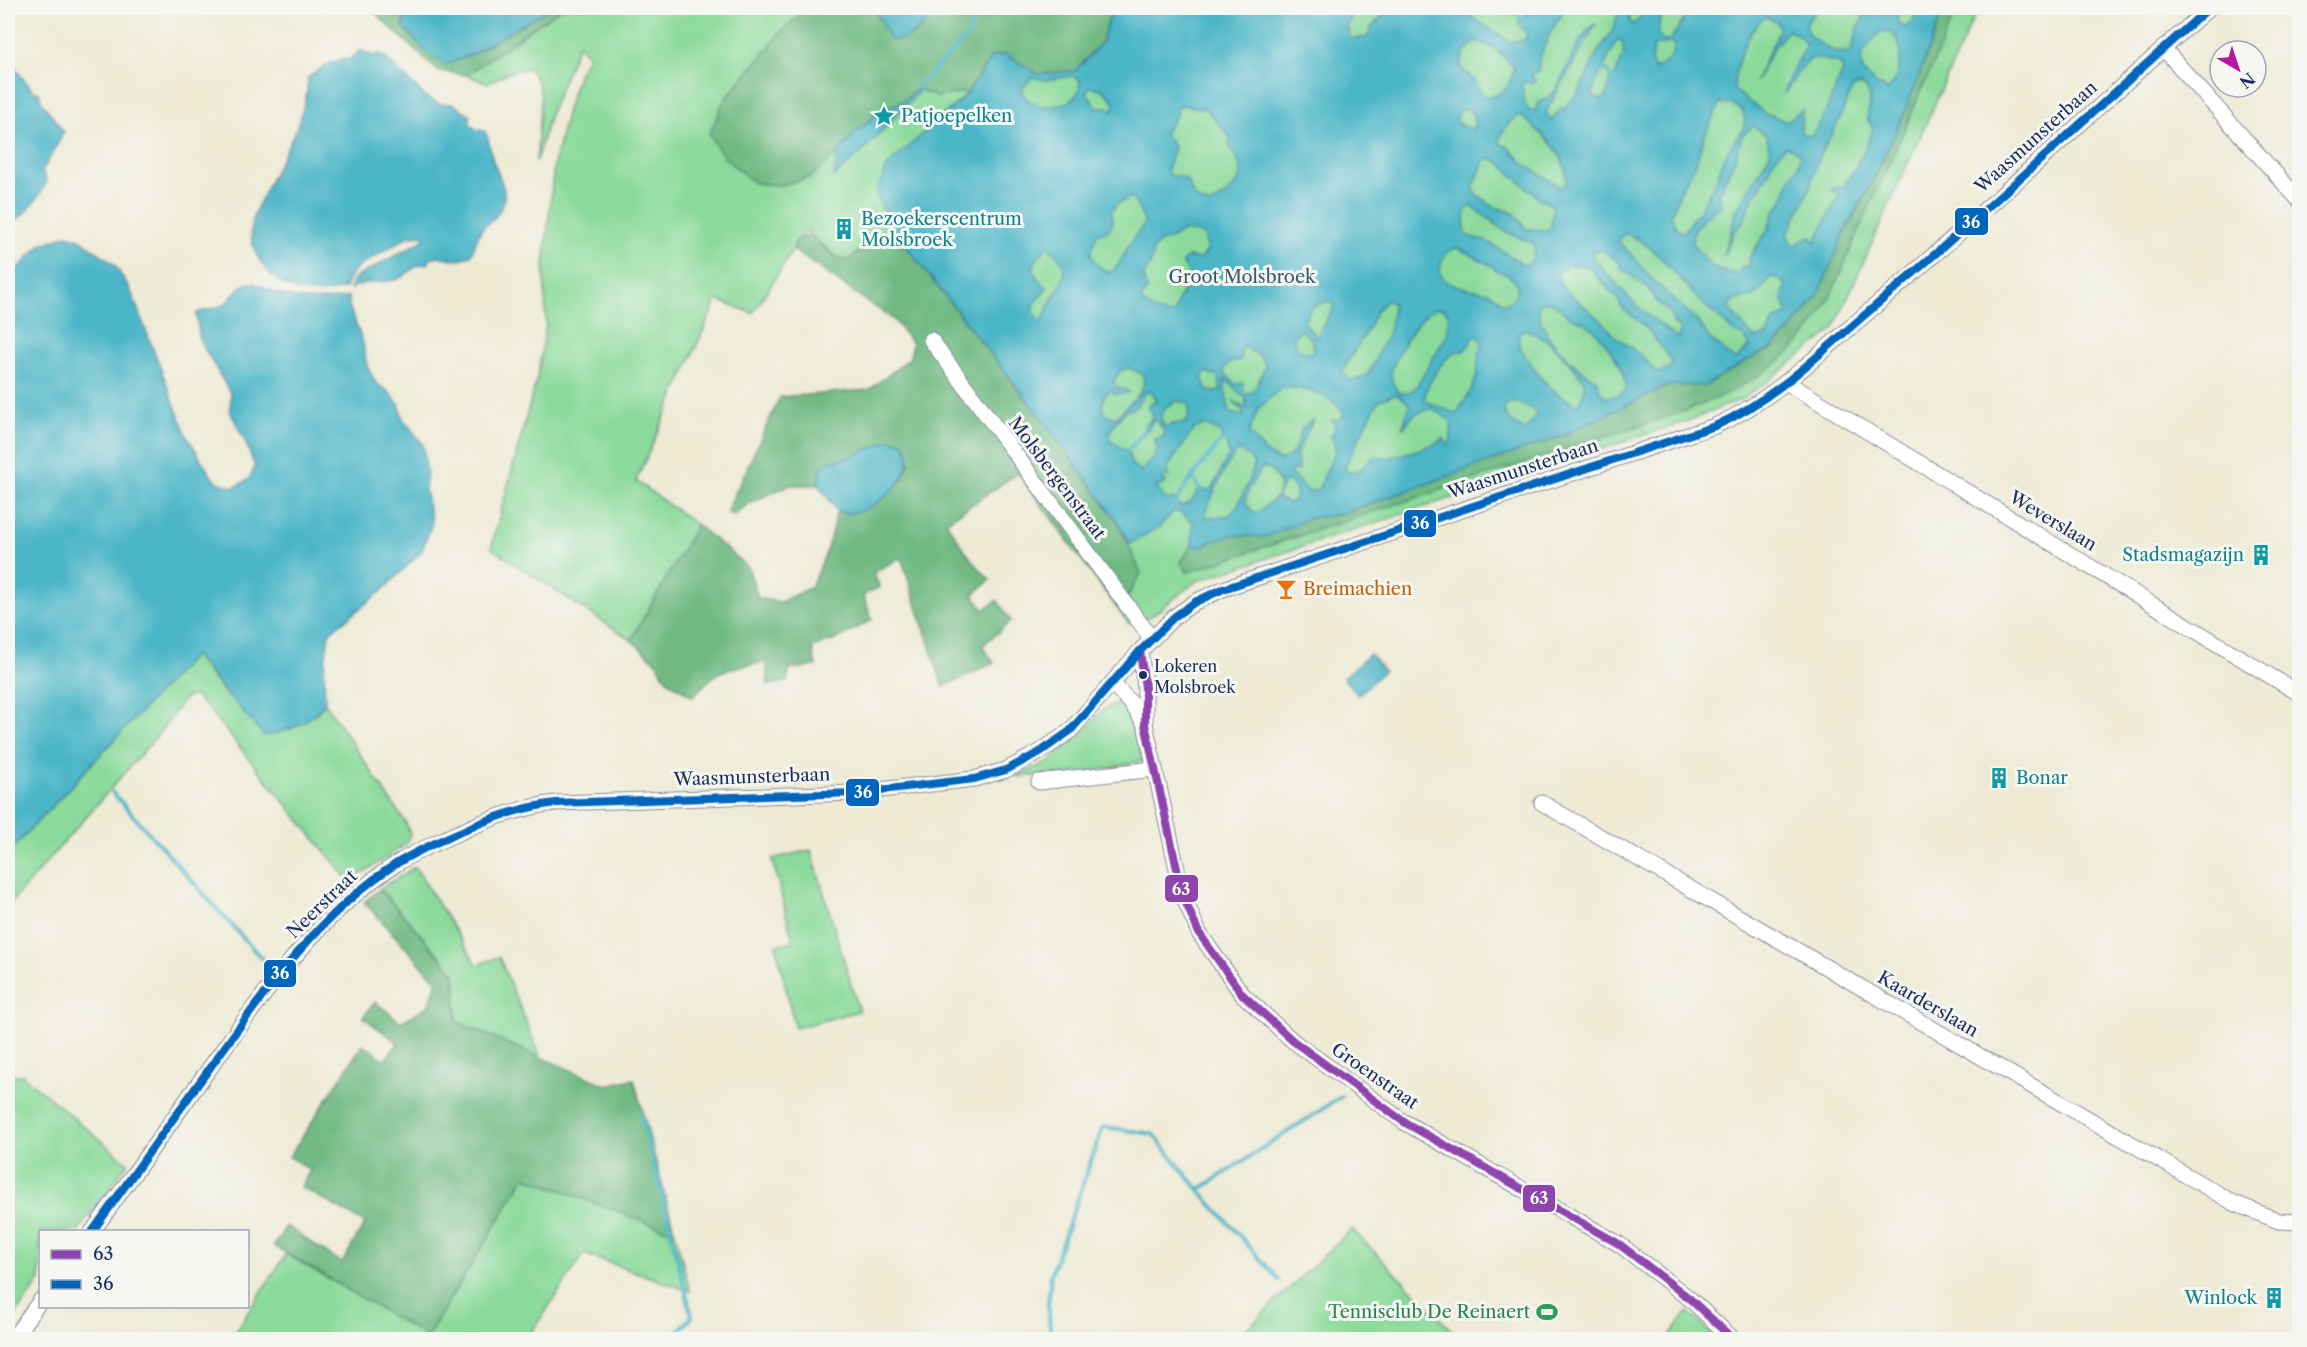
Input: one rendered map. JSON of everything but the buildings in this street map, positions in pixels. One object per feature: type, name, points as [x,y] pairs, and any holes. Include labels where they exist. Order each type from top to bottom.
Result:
[{"type":"street","name":"Waasmunsterbaan","points":[[556,803],[855,793],[974,779],[1006,770],[1040,752],[1070,730],[1140,651],[1174,617],[1195,602],[1223,589],[1715,426],[1740,415],[1786,382],[1930,259],[2209,8]]},
{"type":"street","points":[[2163,48],[2300,201]]},
{"type":"street","name":"Molsbergenstraat","points":[[931,340],[1152,639]]},
{"type":"street","name":"Weverslaan","points":[[1786,382],[2300,694]]},
{"type":"street","name":"Groenstraat","points":[[1140,651],[1145,687],[1145,724],[1183,896],[1199,933],[1242,994],[1293,1041],[1404,1122],[1618,1244],[1690,1299],[1734,1340]]},
{"type":"street","name":"Groenstraat","points":[[1112,683],[1130,702],[1145,724]]},
{"type":"street","points":[[1039,783],[1154,769]]},
{"type":"street","name":"Neerstraat","points":[[93,1230],[263,995],[300,951],[357,894],[423,848],[483,822],[538,805],[556,803]]},
{"type":"street","name":"Kaarderslaan","points":[[1542,803],[2234,1203],[2278,1221],[2300,1222]]},
{"type":"street","points":[[12,1340],[39,1302]]},
{"type":"green space","points":[[377,8],[416,8],[405,18],[472,54],[550,8],[560,9],[466,75],[438,71],[373,11]]},
{"type":"green space","points":[[807,8],[875,8],[880,20],[912,36],[939,8],[1113,8],[1101,43],[1075,71],[1038,74],[1005,54],[991,57],[967,94],[937,97],[917,89],[904,101],[880,111],[811,177],[782,185],[754,183],[725,158],[709,135],[724,101],[782,31]]},
{"type":"green space","points":[[1944,8],[1957,8],[1831,294],[1815,323],[1782,359],[1756,377],[1685,411],[1187,572],[1181,562],[1192,545],[1199,547],[1229,535],[1265,537],[1310,518],[1338,515],[1562,436],[1669,385],[1683,384],[1770,350],[1791,330],[1802,313],[1871,184],[1905,112]]},
{"type":"green space","name":"Groot Molsbroek","points":[[1978,8],[1833,330],[1767,382],[1742,399],[1688,421],[1197,581],[1151,616],[1129,624],[1117,608],[1130,593],[1057,488],[837,257],[810,235],[809,230],[796,241],[793,250],[753,313],[717,300],[636,481],[697,525],[631,640],[491,548],[538,374],[546,324],[544,267],[554,164],[579,72],[589,56],[578,45],[551,111],[536,161],[541,97],[538,83],[529,68],[509,72],[488,83],[466,75],[560,9]],"holes":[[[724,156],[793,182],[782,185],[755,183]]]},
{"type":"green space","points":[[891,227],[1046,424],[1118,522],[1141,573],[1130,593],[1117,608],[1018,473],[946,522],[971,559],[990,580],[973,595],[984,610],[997,600],[1011,621],[982,646],[994,663],[943,687],[901,557],[873,573],[880,587],[863,595],[872,620],[837,639],[812,648],[816,666],[790,669],[787,682],[768,685],[766,662],[725,670],[710,679],[693,697],[667,680],[656,662],[631,640],[697,525],[748,567],[758,598],[780,602],[811,587],[826,553],[837,511],[854,512],[882,499],[902,479],[910,462],[883,442],[874,448],[822,466],[818,485],[789,485],[750,503],[732,516],[727,511],[780,397],[869,390],[910,358],[912,343],[894,320],[793,250],[796,241],[810,235],[831,254],[846,261]]},
{"type":"green space","points":[[194,655],[228,697],[317,713],[325,703],[406,823],[410,834],[407,843],[350,882],[210,711],[195,696],[186,697],[162,730],[8,906],[8,853]]},
{"type":"green space","points":[[1114,704],[1123,705],[1131,714],[1143,761],[1079,773],[1015,776],[1047,763],[1082,733],[1104,709]]},
{"type":"green space","points":[[811,850],[859,1011],[795,1028],[776,945],[793,941],[772,859]]},
{"type":"green space","points":[[415,867],[477,965],[499,957],[541,1058],[457,1022],[455,973],[380,889]]},
{"type":"green space","points":[[380,889],[455,974],[457,1022],[606,1085],[634,1079],[675,1233],[525,1177],[427,1337],[274,1246],[286,1226],[342,1263],[365,1223],[301,1187],[310,1170],[289,1157],[363,1044],[385,1060],[398,1043],[363,1017],[375,1002],[401,1022],[428,1006],[437,982],[364,902]]},
{"type":"green space","points":[[22,1075],[128,1163],[79,1230],[39,1230],[39,1282],[8,1325],[8,1076]]},
{"type":"green space","points":[[525,1176],[675,1233],[690,1291],[584,1254],[527,1339],[230,1340],[286,1254],[427,1336]]},
{"type":"green space","points":[[1352,1229],[1460,1339],[1236,1339]]},
{"type":"green space","points":[[1688,1312],[1718,1339],[1667,1339]]},
{"type":"water","points":[[417,8],[550,8],[472,54],[445,65],[426,52],[403,26],[405,18]]},
{"type":"water","points":[[875,8],[939,8],[912,35],[890,40]]},
{"type":"water","points":[[1113,8],[1351,8],[1353,14],[1347,26],[1351,39],[1368,37],[1371,28],[1390,8],[1447,8],[1461,10],[1510,42],[1525,40],[1527,35],[1518,22],[1536,8],[1565,8],[1544,47],[1539,70],[1531,74],[1534,83],[1522,84],[1526,105],[1530,111],[1536,110],[1538,103],[1556,89],[1579,42],[1596,24],[1546,112],[1551,121],[1561,108],[1565,109],[1579,92],[1597,53],[1612,32],[1620,8],[1634,8],[1629,19],[1633,25],[1649,8],[1664,8],[1660,17],[1658,36],[1664,41],[1670,40],[1692,8],[1781,8],[1790,11],[1819,8],[1807,22],[1807,32],[1818,43],[1840,52],[1851,51],[1858,28],[1868,8],[1894,8],[1900,25],[1906,27],[1912,22],[1919,8],[1944,8],[1905,112],[1871,184],[1847,227],[1818,295],[1791,330],[1770,350],[1757,355],[1704,386],[1669,385],[1562,436],[1338,515],[1310,518],[1265,537],[1230,535],[1199,547],[1192,545],[1193,522],[1174,511],[1158,528],[1129,544],[1118,522],[1046,424],[891,227],[876,193],[888,165],[967,94],[991,57],[1005,54],[1038,74],[1075,71],[1101,43]],"holes":[[[1765,17],[1777,22],[1780,29],[1755,82],[1775,46],[1788,30],[1798,35],[1806,44],[1784,93],[1800,70],[1812,58],[1840,64],[1843,71],[1822,120],[1812,135],[1805,135],[1801,132],[1802,110],[1786,122],[1767,115],[1734,90],[1736,70],[1742,50],[1752,31]],[[1891,31],[1899,45],[1900,61],[1896,77],[1888,90],[1868,77],[1861,64],[1865,50],[1871,41],[1880,32]],[[1617,40],[1621,40],[1624,50],[1622,58],[1615,76],[1610,77],[1607,95],[1603,99],[1596,98],[1592,94],[1594,87]],[[1477,41],[1494,48],[1514,67],[1511,79],[1504,90],[1494,96],[1482,95],[1476,82],[1461,68],[1465,52]],[[1674,43],[1671,56],[1663,65],[1655,69],[1651,61],[1654,45]],[[1074,76],[1079,79],[1078,93],[1060,105],[1038,105],[1022,93],[1024,86],[1032,77],[1045,80]],[[1861,85],[1869,95],[1867,118],[1872,126],[1870,138],[1842,188],[1836,186],[1831,189],[1840,194],[1815,242],[1811,236],[1795,245],[1787,235],[1806,198],[1821,153],[1838,123],[1853,87]],[[1089,87],[1101,89],[1107,94],[1115,103],[1113,111],[1107,107],[1096,108],[1087,93]],[[1720,103],[1734,105],[1742,110],[1745,120],[1743,130],[1721,164],[1719,175],[1699,214],[1695,215],[1685,231],[1677,230],[1671,215],[1682,187],[1694,168],[1705,135]],[[1182,105],[1206,109],[1231,138],[1229,147],[1240,166],[1241,173],[1238,180],[1229,192],[1210,205],[1199,200],[1186,180],[1178,176],[1171,176],[1167,171],[1174,146],[1164,133],[1178,113],[1176,108]],[[1466,109],[1473,114],[1474,130],[1461,126],[1456,119],[1461,110]],[[1520,115],[1537,129],[1553,146],[1564,164],[1566,185],[1560,187],[1527,166],[1508,147],[1499,143],[1503,131]],[[1753,126],[1767,136],[1770,154],[1735,213],[1723,256],[1734,232],[1744,221],[1751,202],[1769,172],[1772,161],[1786,146],[1801,154],[1782,203],[1775,210],[1767,231],[1750,256],[1749,268],[1744,266],[1737,273],[1722,271],[1713,267],[1694,246],[1693,233],[1713,211],[1721,206],[1718,195],[1735,159],[1742,136]],[[1486,159],[1497,161],[1541,200],[1553,206],[1551,228],[1526,229],[1514,213],[1494,207],[1476,194],[1473,187]],[[1132,197],[1145,222],[1129,244],[1118,265],[1110,273],[1097,265],[1092,256],[1092,246],[1098,233],[1107,231],[1113,224],[1111,211],[1118,203]],[[1472,207],[1507,232],[1534,244],[1533,259],[1526,266],[1488,242],[1466,235],[1466,208]],[[1182,231],[1204,235],[1208,250],[1201,259],[1188,257],[1182,262],[1191,278],[1179,298],[1174,314],[1156,311],[1144,303],[1141,299],[1147,290],[1143,276],[1151,264],[1153,249],[1160,242]],[[1623,234],[1632,236],[1653,251],[1703,304],[1737,334],[1744,336],[1750,346],[1735,360],[1710,339],[1697,321],[1649,276],[1618,242]],[[1048,247],[1063,266],[1062,282],[1040,322],[1034,312],[1034,304],[1047,288],[1036,277],[1034,263]],[[1458,248],[1510,276],[1516,282],[1515,295],[1510,301],[1503,303],[1492,294],[1448,282],[1442,277],[1440,269],[1447,253]],[[1602,250],[1618,261],[1622,269],[1648,288],[1658,303],[1670,313],[1674,324],[1680,329],[1679,336],[1676,338],[1639,308],[1592,254],[1594,251]],[[1568,265],[1587,266],[1617,298],[1623,309],[1645,326],[1672,361],[1671,367],[1660,373],[1656,372],[1642,356],[1615,336],[1601,320],[1560,284],[1558,274]],[[1772,276],[1786,284],[1782,298],[1788,314],[1773,321],[1767,335],[1755,339],[1728,308],[1732,301],[1756,295]],[[1327,301],[1334,307],[1316,338],[1304,321],[1311,308]],[[1386,301],[1390,301],[1393,305],[1388,334],[1371,369],[1365,376],[1357,379],[1351,380],[1343,374],[1345,366],[1376,311]],[[1548,301],[1569,317],[1586,323],[1594,330],[1618,363],[1626,389],[1619,395],[1606,397],[1600,392],[1598,381],[1568,359],[1550,338],[1540,316],[1539,305]],[[1438,308],[1444,309],[1449,315],[1447,335],[1416,387],[1408,393],[1399,393],[1391,376],[1401,348],[1416,326],[1431,311]],[[1525,329],[1548,341],[1584,381],[1585,387],[1580,404],[1577,405],[1551,388],[1540,377],[1521,350],[1519,333]],[[1300,331],[1311,339],[1314,347],[1312,353],[1302,352],[1294,343],[1294,336]],[[1479,335],[1482,345],[1478,356],[1476,380],[1456,414],[1425,401],[1430,381],[1450,355],[1464,351]],[[1244,347],[1258,354],[1266,365],[1254,391],[1248,394],[1243,390],[1243,383],[1235,384],[1222,370],[1232,362],[1241,360],[1241,350]],[[1128,368],[1142,374],[1144,380],[1140,392],[1117,417],[1111,417],[1103,411],[1103,399],[1110,390],[1115,394],[1128,393],[1118,388],[1113,382],[1120,371]],[[1206,372],[1219,377],[1221,390],[1214,392],[1206,390],[1202,376]],[[1225,379],[1245,398],[1247,409],[1233,401],[1243,412],[1243,416],[1230,413]],[[1282,387],[1308,391],[1326,397],[1344,415],[1339,420],[1332,420],[1335,428],[1331,437],[1335,445],[1335,452],[1319,488],[1315,491],[1308,491],[1290,473],[1293,469],[1299,470],[1296,455],[1314,419],[1302,428],[1295,449],[1290,456],[1280,461],[1266,453],[1249,433],[1258,409]],[[1151,391],[1157,400],[1148,405],[1148,410],[1154,415],[1144,428],[1144,432],[1149,429],[1152,421],[1156,420],[1165,435],[1155,439],[1158,447],[1154,457],[1142,471],[1132,465],[1128,451],[1113,443],[1109,436],[1114,424],[1126,411],[1138,404],[1144,393]],[[1395,394],[1410,405],[1402,429],[1415,414],[1432,408],[1452,422],[1450,443],[1447,446],[1444,438],[1435,444],[1388,458],[1374,457],[1360,470],[1347,472],[1346,464],[1378,401]],[[1176,401],[1189,403],[1188,421],[1166,427],[1162,423],[1161,415],[1165,408]],[[1513,401],[1535,410],[1536,415],[1526,430],[1508,419],[1504,407]],[[1205,425],[1221,432],[1229,455],[1209,491],[1199,489],[1191,502],[1181,507],[1174,499],[1166,500],[1156,487],[1166,482],[1162,477],[1164,474],[1169,477],[1168,467],[1194,429]],[[1239,450],[1250,458],[1254,465],[1253,470],[1244,493],[1229,515],[1206,517],[1224,471]],[[1264,467],[1272,470],[1280,488],[1273,500],[1258,513],[1252,511],[1245,502],[1249,488]],[[1284,482],[1289,482],[1297,490],[1294,501],[1289,503],[1277,498]]]},
{"type":"water","points":[[361,50],[375,57],[377,54],[382,55],[426,97],[440,104],[453,104],[470,115],[470,124],[477,130],[485,131],[492,159],[504,190],[503,202],[496,216],[480,232],[471,255],[459,260],[437,256],[431,258],[428,264],[414,267],[398,279],[362,284],[350,289],[353,279],[425,239],[422,235],[407,237],[359,266],[350,276],[345,288],[320,293],[296,290],[273,277],[257,256],[251,231],[253,219],[299,122],[307,93],[308,78],[328,64],[342,58],[348,60]]},
{"type":"water","points":[[8,60],[34,92],[39,92],[41,101],[64,132],[42,172],[47,181],[40,195],[8,227]]},
{"type":"water","points":[[917,88],[918,93],[860,154],[834,176],[838,153],[856,132],[881,111],[904,101]]},
{"type":"water","points":[[66,235],[80,239],[114,264],[130,289],[186,434],[211,476],[220,483],[234,487],[248,480],[255,467],[230,411],[231,394],[200,341],[196,314],[223,305],[240,288],[250,283],[304,300],[349,297],[349,306],[363,343],[367,366],[376,383],[388,391],[399,404],[403,419],[423,444],[427,474],[425,490],[432,523],[422,551],[382,591],[329,633],[324,671],[325,703],[312,716],[290,729],[264,736],[194,655],[8,853],[8,278],[41,245]]},
{"type":"water","points":[[890,440],[903,442],[908,454],[907,467],[900,481],[890,493],[862,510],[849,513],[837,511],[818,485],[822,466],[829,461],[847,458]]},
{"type":"water","points":[[1370,654],[1384,671],[1358,695],[1343,678]]},
{"type":"waterway","points":[[917,88],[968,35],[977,8]]},
{"type":"waterway","points":[[1506,8],[1522,18]]},
{"type":"waterway","points":[[1603,67],[1612,77]]},
{"type":"waterway","points":[[1128,451],[1144,432]]},
{"type":"waterway","points":[[1176,501],[1194,474],[1222,440]]},
{"type":"waterway","points":[[1193,477],[1199,489]]},
{"type":"waterway","points":[[112,792],[264,961]]},
{"type":"waterway","points":[[1199,1190],[1342,1096]]},
{"type":"waterway","points":[[641,1114],[692,1317],[670,1340]]},
{"type":"waterway","points":[[1051,1340],[1048,1305],[1051,1274],[1103,1127],[1153,1134],[1279,1280]]},
{"type":"transit line","name":"36","points":[[93,1230],[250,1012],[295,956],[344,905],[399,862],[471,827],[519,810],[556,803],[855,793],[974,779],[1006,770],[1040,752],[1070,731],[1140,651],[1174,617],[1195,602],[1223,589],[1715,426],[1759,402],[1799,372],[1917,270],[2209,8]]},
{"type":"transit line","name":"63","points":[[1140,651],[1145,687],[1145,724],[1183,896],[1199,933],[1242,994],[1293,1041],[1404,1122],[1619,1244],[1690,1299],[1734,1340]]},
{"type":"place","name":"Patjoepelken","points":[[884,116]]},
{"type":"place","name":"Bezoekerscentrum Molsbroek","points":[[844,229]]},
{"type":"place","name":"Stadsmagazijn","points":[[2261,555]]},
{"type":"place","name":"Breimachien","points":[[1286,589]]},
{"type":"place","name":"Lokeren Molsbroek","points":[[1143,675]]},
{"type":"place","name":"Bonar","points":[[1999,778]]},
{"type":"place","name":"Winlock","points":[[2274,1298]]},
{"type":"place","name":"Tennisclub De Reinaert","points":[[1547,1312]]}]
